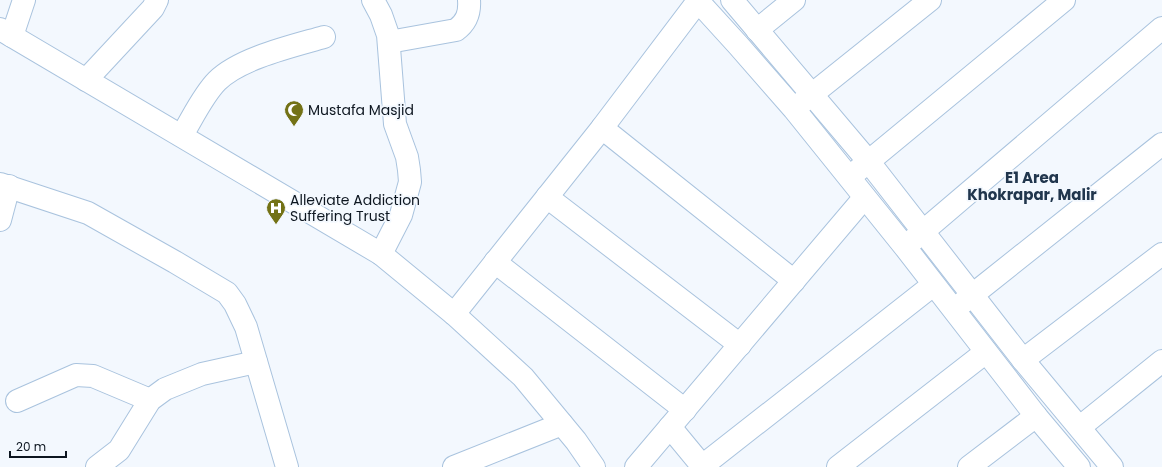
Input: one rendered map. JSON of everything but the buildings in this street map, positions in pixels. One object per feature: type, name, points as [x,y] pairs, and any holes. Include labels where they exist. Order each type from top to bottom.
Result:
[{"type":"street","points":[[24,0],[6,32],[381,254],[454,314],[523,377],[562,424],[594,467]]},
{"type":"street","points":[[86,80],[153,8],[157,0]]},
{"type":"street","points":[[373,0],[381,15],[388,35],[395,124],[407,157],[410,182],[401,215],[381,254]]},
{"type":"street","points":[[389,42],[456,30],[462,26],[468,18],[470,7],[469,0]]},
{"type":"street","points":[[732,0],[869,162],[924,231],[972,295],[1112,467]]},
{"type":"street","points":[[757,30],[794,0]]},
{"type":"street","points":[[794,109],[930,0]]},
{"type":"street","points":[[849,178],[1064,0]]},
{"type":"street","points":[[454,314],[602,128],[697,1],[794,109],[864,198],[905,247],[1036,416],[1079,467]]},
{"type":"street","points":[[905,247],[1162,28]]},
{"type":"street","points":[[182,136],[216,82],[227,72],[240,65],[282,49],[324,37]]},
{"type":"street","points":[[602,128],[794,282]]},
{"type":"street","points":[[953,310],[1162,144]]},
{"type":"street","points":[[0,220],[4,185],[88,213],[227,293],[235,304],[246,327],[287,467]]},
{"type":"street","points":[[547,197],[740,345]]},
{"type":"street","points":[[636,467],[864,198]]},
{"type":"street","points":[[1024,360],[1162,254]]},
{"type":"street","points":[[495,262],[685,410]]},
{"type":"street","points":[[670,427],[702,467],[933,285]]},
{"type":"street","points":[[838,467],[986,352]]},
{"type":"street","points":[[1080,427],[1162,361]]},
{"type":"street","points":[[97,467],[119,450],[150,400],[165,389],[202,374],[256,362]]},
{"type":"street","points":[[17,401],[76,375],[93,376],[150,400]]},
{"type":"street","points":[[969,467],[1036,416]]},
{"type":"street","points":[[454,467],[562,424]]},
{"type":"place","name":"Mustafa Masjid","points":[[294,127]]},
{"type":"place","name":"Alleviate Addiction Suffering Trust","points":[[276,225]]},
{"type":"district","name":"E1 Area Khokrapar, Malir","points":[[1032,186]]}]
